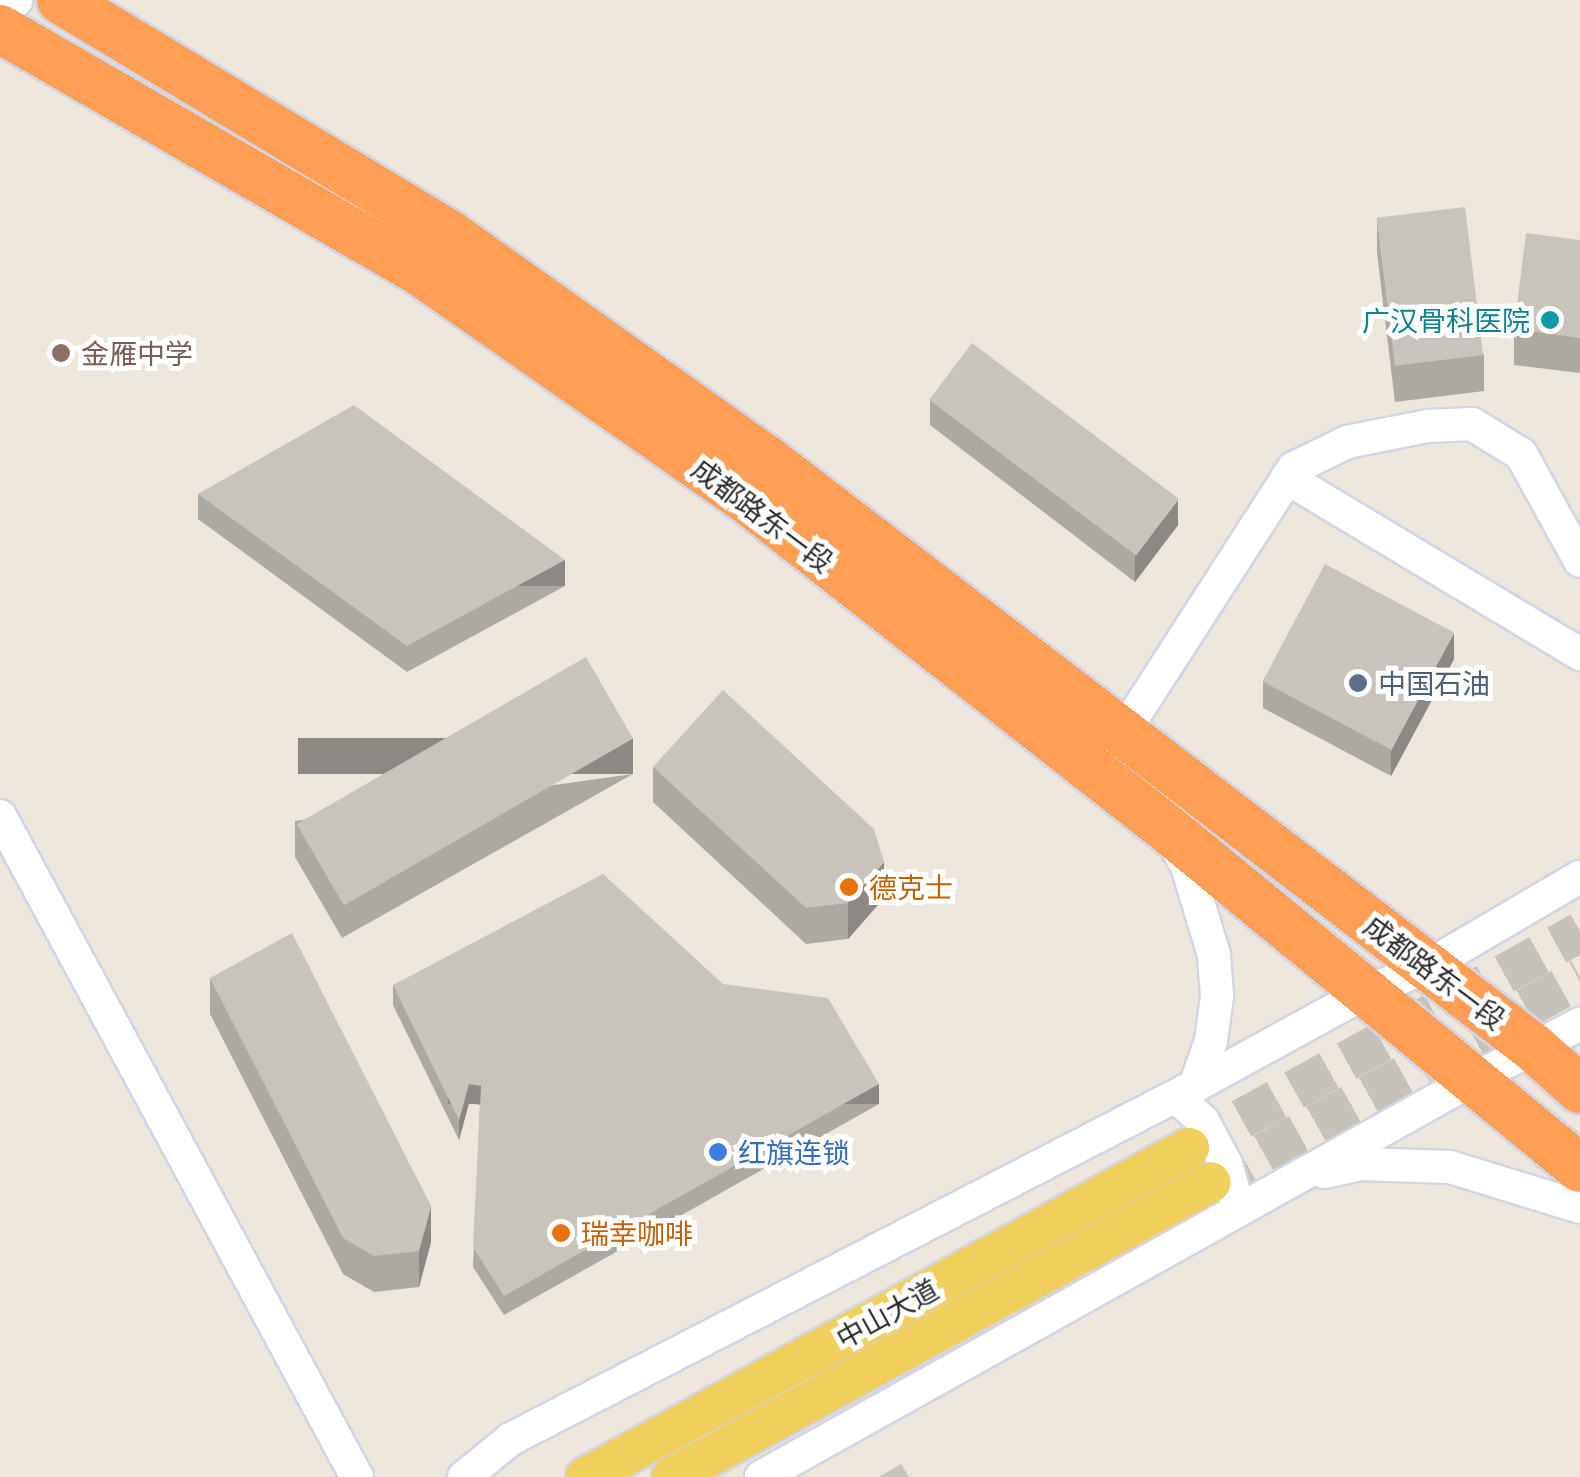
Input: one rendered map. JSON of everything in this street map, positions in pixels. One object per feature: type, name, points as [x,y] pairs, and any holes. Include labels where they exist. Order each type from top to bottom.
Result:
[{"type":"highway","name":"成都路东一段","points":[[61,0],[448,234],[766,458],[1534,1048],[1580,1089]]},
{"type":"highway","name":"成都路东一段","points":[[0,29],[422,273],[750,502],[1165,827],[1580,1168]]},
{"type":"main road","name":"中山大道","points":[[586,1477],[1189,1148]]},
{"type":"main road","name":"中山大道","points":[[672,1477],[1225,1196]]},
{"type":"street","points":[[0,20],[16,0]]},
{"type":"street","points":[[1123,733],[1294,468],[1347,442],[1428,426],[1472,424],[1521,454],[1580,561]]},
{"type":"street","points":[[1287,478],[1580,654]]},
{"type":"street","points":[[0,816],[357,1477]]},
{"type":"street","points":[[1165,827],[1187,866],[1214,954],[1217,996],[1213,1026],[1185,1091]]},
{"type":"street","points":[[464,1477],[511,1439],[1185,1091],[1366,993],[1428,966],[1580,877]]},
{"type":"street","points":[[1295,1179],[1470,1080],[1580,1024]]},
{"type":"street","points":[[1185,1091],[1226,1164],[1225,1196]]},
{"type":"street","points":[[761,1477],[1225,1196],[1360,1164],[1450,1167],[1580,1207]]},
{"type":"building","points":[[1465,207],[1483,355],[1395,366],[1377,218]]},
{"type":"building","name":"广汉骨科医院","points":[[1526,233],[1580,240],[1580,338],[1514,329]]},
{"type":"building","points":[[972,343],[1179,499],[1136,556],[929,400]]},
{"type":"building","points":[[354,405],[565,560],[407,646],[198,494]]},
{"type":"building","name":"中国石油","points":[[1325,564],[1454,633],[1391,750],[1263,681]]},
{"type":"building","points":[[586,657],[633,738],[344,905],[297,824]]},
{"type":"building","points":[[723,690],[874,829],[884,862],[848,903],[806,908],[653,767]]},
{"type":"building","points":[[603,874],[723,984],[828,998],[879,1084],[504,1296],[473,1247],[481,1086],[469,1084],[459,1120],[393,985]]},
{"type":"building","points":[[292,933],[431,1206],[419,1251],[374,1256],[343,1238],[210,978]]},
{"type":"building","points":[[901,1464],[909,1477],[879,1477]]},
{"type":"tunnel","points":[[1189,1148],[1580,932]]},
{"type":"tunnel","points":[[1211,1182],[1580,978]]},
{"type":"place","name":"广汉骨科医院","points":[[1550,320]]},
{"type":"place","name":"金雁中学","points":[[61,353]]},
{"type":"place","name":"中国石油","points":[[1358,683]]},
{"type":"place","name":"德克士","points":[[849,887]]},
{"type":"place","name":"红旗连锁","points":[[718,1152]]},
{"type":"place","name":"瑞幸咖啡","points":[[561,1233]]}]
